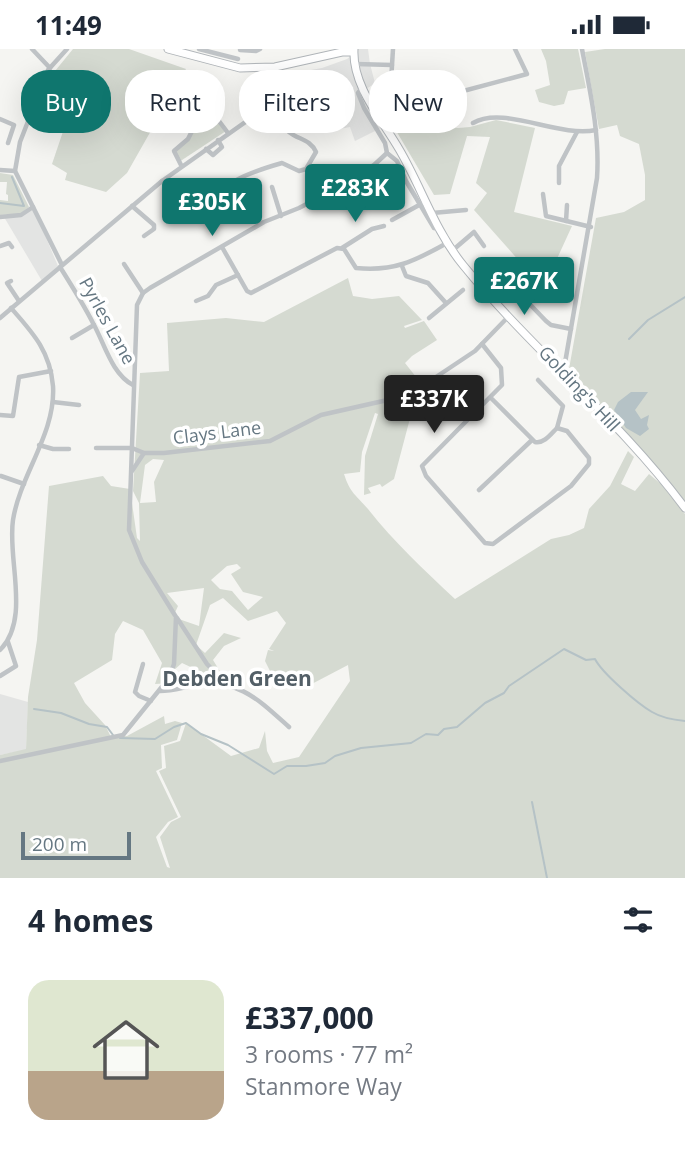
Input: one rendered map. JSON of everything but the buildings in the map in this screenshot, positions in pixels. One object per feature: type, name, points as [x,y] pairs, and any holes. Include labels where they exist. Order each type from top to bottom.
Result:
[{"type":"main road","points":[[168,49],[237,63],[275,67],[354,51]]},
{"type":"main road","name":"Golding's Hill","points":[[354,51],[357,75],[362,88],[410,169],[450,246],[509,316],[636,450],[685,508]]},
{"type":"street","points":[[32,49],[50,68]]},
{"type":"street","points":[[0,170],[15,171],[20,142],[50,68],[67,49]]},
{"type":"street","points":[[199,49],[237,63],[241,49],[260,49]]},
{"type":"street","points":[[393,49],[391,85],[452,94],[527,74],[515,49]]},
{"type":"street","points":[[560,368],[565,363],[591,227],[598,160],[596,129],[582,49]]},
{"type":"street","points":[[356,64],[392,65]]},
{"type":"street","points":[[362,88],[359,93],[361,102],[385,143],[387,153],[397,161],[434,228],[440,229]]},
{"type":"street","points":[[181,165],[174,152],[188,139],[199,117],[204,114],[212,116],[228,133]]},
{"type":"street","points":[[473,123],[494,116],[577,132],[596,129]]},
{"type":"street","points":[[0,119],[14,125],[8,143]]},
{"type":"street","points":[[0,318],[181,165],[239,126]]},
{"type":"street","points":[[559,183],[559,166],[577,132]]},
{"type":"street","points":[[162,181],[192,211],[203,212],[215,206],[224,189],[231,184],[282,163],[299,171],[306,169],[316,152],[312,143],[292,133]]},
{"type":"street","points":[[206,149],[213,155],[221,150],[219,140]]},
{"type":"street","points":[[289,727],[253,695],[226,684],[207,664],[142,562],[131,537],[129,522],[137,305],[143,293],[264,222],[305,206],[359,175],[387,153]]},
{"type":"street","name":"Pyrles Lane","points":[[15,171],[114,367],[133,385]]},
{"type":"street","points":[[272,187],[281,216]]},
{"type":"street","points":[[543,194],[545,214],[591,227]]},
{"type":"street","points":[[392,220],[421,204]]},
{"type":"street","points":[[565,221],[567,205]]},
{"type":"street","points":[[132,206],[154,225],[144,236]]},
{"type":"street","points":[[0,217],[21,215],[33,207]]},
{"type":"street","points":[[432,213],[466,211]]},
{"type":"street","points":[[222,247],[247,291],[254,293],[333,249],[342,248],[372,229],[384,226]]},
{"type":"street","points":[[342,248],[356,268],[382,269],[402,266],[450,246],[474,232],[484,246]]},
{"type":"street","points":[[0,246],[9,243],[12,247]]},
{"type":"street","points":[[124,264],[143,293]]},
{"type":"street","points":[[402,266],[406,276],[428,283],[446,303]]},
{"type":"street","points":[[499,266],[510,275],[518,292],[551,324],[571,328]]},
{"type":"street","points":[[195,301],[208,296],[216,285],[238,275]]},
{"type":"street","points":[[7,283],[19,301]]},
{"type":"street","points":[[429,318],[463,290]]},
{"type":"street","points":[[529,303],[542,290]]},
{"type":"street","points":[[0,676],[16,666],[8,642],[15,612],[13,522],[52,401],[51,371],[43,346],[11,307]]},
{"type":"street","name":"Clays Lane","points":[[132,448],[144,453],[221,448],[270,441],[321,415],[392,399],[418,389],[441,375],[482,344],[509,316]]},
{"type":"street","points":[[72,338],[94,325]]},
{"type":"street","points":[[482,344],[497,362],[502,373],[502,385],[422,466],[426,476],[485,543],[493,544],[537,514],[571,486],[590,464],[589,458],[568,431],[557,428]]},
{"type":"street","points":[[0,415],[13,416],[19,377],[51,371]]},
{"type":"street","points":[[491,398],[532,440],[539,443],[557,428],[563,406],[538,380]]},
{"type":"street","points":[[52,401],[79,405]]},
{"type":"street","points":[[479,490],[532,440]]},
{"type":"street","points":[[39,445],[53,449],[69,449]]},
{"type":"street","points":[[96,448],[132,448]]},
{"type":"street","points":[[132,471],[144,453]]},
{"type":"street","points":[[1,476],[24,484]]},
{"type":"street","points":[[0,761],[123,735],[169,678],[174,664],[176,617]]},
{"type":"street","points":[[0,650],[8,642]]},
{"type":"street","points":[[143,664],[135,692],[151,701]]},
{"type":"street","points":[[160,691],[226,684]]},
{"type":"shaded area","points":[[73,49],[129,49],[186,69],[125,70],[125,133],[150,133],[127,173],[106,192],[65,180],[67,173],[52,164],[62,133],[111,133],[111,70],[56,70]]},
{"type":"shaded area","points":[[357,49],[368,49],[372,70],[369,70],[369,87],[365,90],[369,98],[371,133],[355,141],[352,133],[355,133],[355,70],[311,70],[347,59]]},
{"type":"shaded area","points":[[541,49],[578,49],[586,88],[568,91],[564,104],[554,106],[539,102],[535,90],[550,85]]},
{"type":"shaded area","points":[[605,49],[685,49],[685,505],[636,444],[569,369],[596,218],[624,212],[645,200],[645,175],[639,144],[620,136],[617,125],[599,129],[585,52]]},
{"type":"shaded area","points":[[496,120],[535,128],[514,212],[572,226],[550,274],[521,263],[474,210],[487,193],[476,183],[490,137],[467,136],[450,194],[434,195],[397,133],[467,133],[467,127]]},
{"type":"shaded area","points":[[190,133],[223,133],[179,162],[175,157],[177,147]]},
{"type":"shaded area","points":[[0,173],[13,175],[29,207],[20,214],[0,215],[0,200],[8,201],[8,195],[7,182],[0,182]]},
{"type":"shaded area","points":[[33,207],[58,266],[42,281],[4,217]]},
{"type":"shaded area","points":[[348,278],[353,296],[372,299],[399,296],[422,320],[404,326],[405,328],[424,321],[437,340],[405,363],[424,387],[413,407],[394,479],[382,487],[380,484],[368,488],[371,493],[364,495],[365,456],[378,414],[375,413],[362,452],[360,472],[344,474],[354,493],[388,533],[455,599],[551,539],[584,528],[589,509],[610,486],[628,451],[634,457],[621,484],[635,491],[649,474],[661,484],[685,514],[685,878],[0,878],[0,755],[26,749],[28,697],[37,640],[49,486],[103,476],[111,486],[130,489],[137,538],[140,541],[139,503],[133,491],[140,373],[169,371],[167,323],[226,318],[264,322]],"holes":[[[153,459],[164,460],[154,482],[156,502],[140,503],[145,465]],[[237,564],[241,568],[231,574],[243,592],[263,597],[248,610],[232,591],[220,589],[211,580],[227,566]],[[204,588],[199,626],[173,617],[178,606],[167,593]],[[223,598],[248,621],[277,611],[286,623],[269,649],[274,651],[268,650],[265,661],[275,681],[306,687],[348,665],[350,681],[299,757],[273,763],[267,751],[265,731],[259,748],[231,756],[186,723],[180,741],[164,746],[166,768],[159,771],[181,817],[171,822],[160,837],[170,868],[167,867],[156,837],[168,822],[178,817],[156,771],[162,768],[161,745],[177,740],[182,723],[175,721],[165,724],[164,716],[127,736],[111,737],[105,725],[85,703],[74,683],[112,660],[115,634],[123,621],[143,630],[162,663],[155,684],[171,683],[174,670],[182,663],[197,670],[206,682],[221,673],[213,660],[224,646],[241,638],[224,633],[205,653],[196,645],[210,605]]]},
{"type":"shaded area","points":[[631,392],[648,392],[635,410],[641,419],[649,415],[649,429],[640,436],[626,428],[614,410],[618,402]]},
{"type":"shaded area","points":[[0,694],[28,702],[26,750],[0,755]]},
{"type":"waterway","points":[[0,203],[24,206],[12,177]]},
{"type":"waterway","points":[[629,339],[648,320],[685,297]]},
{"type":"waterway","points":[[120,738],[155,739],[186,723],[274,774],[287,766],[325,763],[335,756],[361,748],[411,743],[426,734],[438,735],[444,729],[457,727],[485,703],[504,693],[509,686],[564,649],[586,660],[595,659],[621,688],[652,712],[685,721]]},
{"type":"waterway","points":[[34,709],[61,713],[89,724],[107,727],[113,735]]},
{"type":"waterway","points":[[532,802],[547,878]]},
{"type":"district","name":"Debden Green","points":[[237,679]]}]
